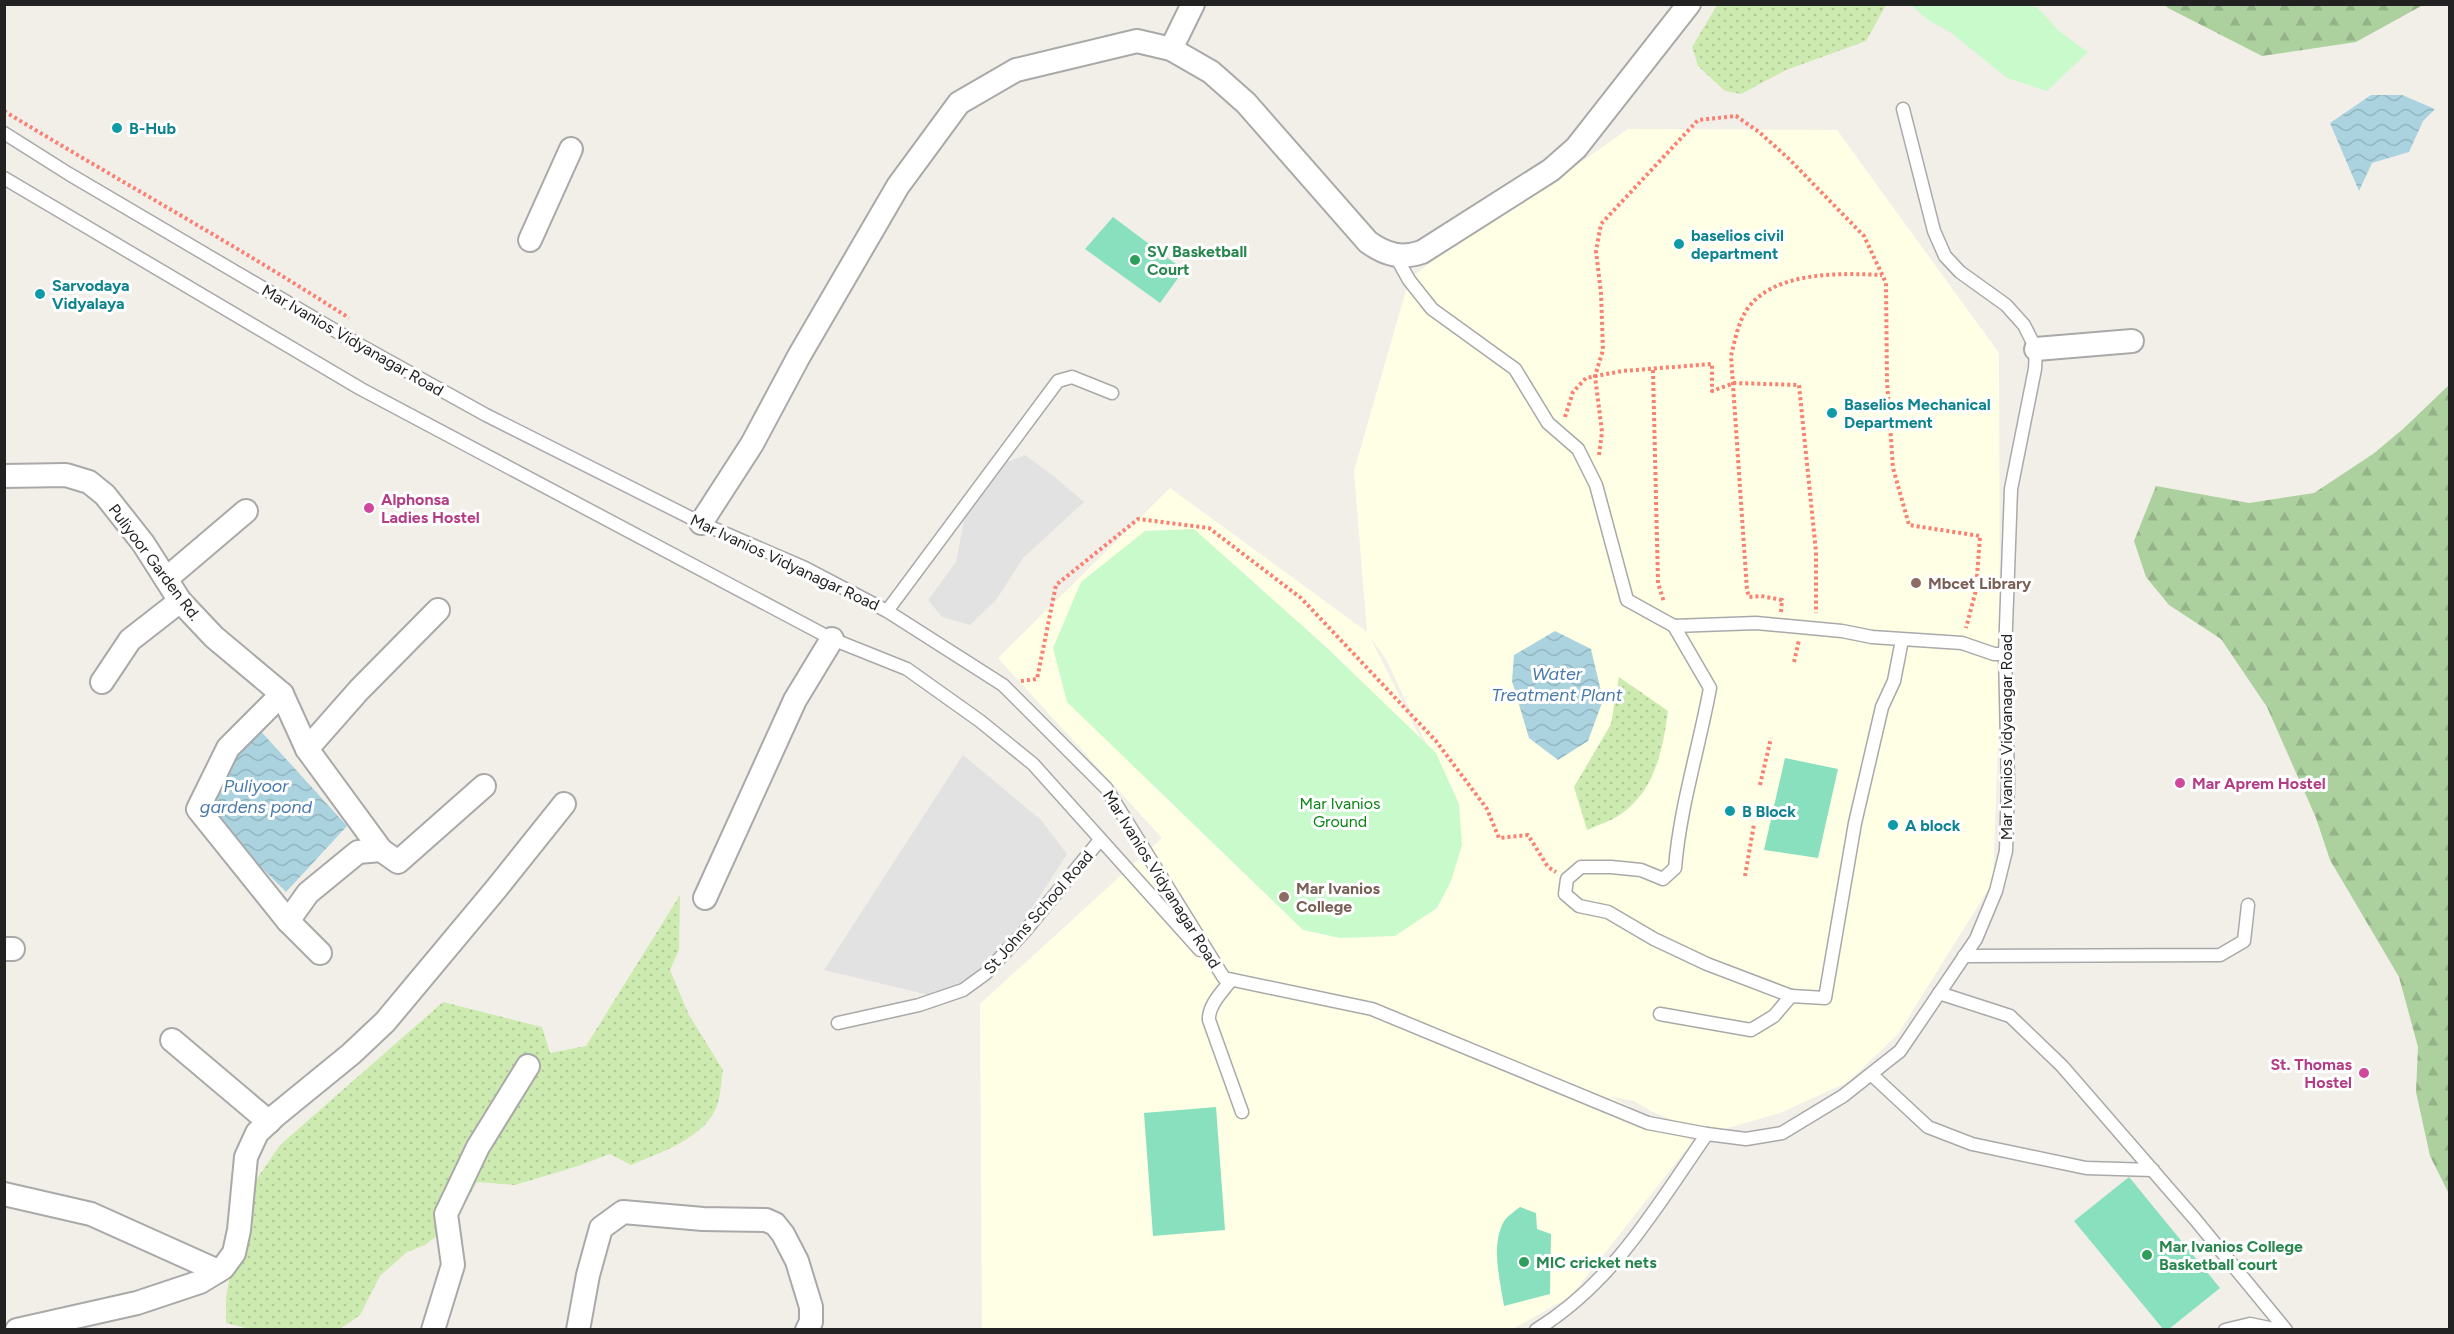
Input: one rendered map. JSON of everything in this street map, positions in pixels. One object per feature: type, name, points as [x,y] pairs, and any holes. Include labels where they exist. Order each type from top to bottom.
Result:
[{"type":"street","points":[[1172,49],[1193,4]]},
{"type":"street","points":[[701,523],[752,444],[799,356],[898,186],[959,103],[1016,69],[1137,41],[1172,49],[1211,72],[1246,103],[1368,242],[1381,251],[1408,256],[1422,252],[1551,170],[1576,148],[1689,4]]},
{"type":"street","points":[[530,240],[571,150]]},
{"type":"street","points":[[2036,349],[2132,341]]},
{"type":"street","name":"Puliyoor Garden Rd.","points":[[4,476],[66,476],[89,482],[119,510],[180,600],[214,638],[282,694],[307,749],[381,850]]},
{"type":"street","points":[[166,579],[246,511]]},
{"type":"street","points":[[102,682],[130,640],[180,600]]},
{"type":"street","points":[[307,749],[359,690],[438,610]]},
{"type":"street","points":[[705,898],[795,700],[832,639]]},
{"type":"street","points":[[282,694],[228,748],[198,809],[288,921],[320,953]]},
{"type":"street","points":[[288,921],[308,893],[358,852],[381,850],[398,862],[484,786]]},
{"type":"street","points":[[17,1329],[137,1303],[200,1282],[218,1271],[234,1254],[239,1230],[246,1157],[257,1133],[351,1054],[385,1022],[564,804]]},
{"type":"street","points":[[172,1040],[268,1122]]},
{"type":"street","points":[[433,1329],[453,1265],[446,1214],[478,1148],[528,1066]]},
{"type":"street","points":[[4,1194],[91,1214],[218,1271]]},
{"type":"street","points":[[578,1329],[588,1275],[601,1228],[623,1212],[704,1219],[766,1220],[775,1224],[797,1261],[811,1307],[811,1322],[807,1329]]},
{"type":"lane","points":[[1903,109],[1934,231],[1945,256],[1960,272],[2006,304],[2024,325],[2036,349]]},
{"type":"lane","name":"Mar Ivanios Vidyanagar Road","points":[[4,133],[69,174],[368,350],[486,415],[701,523],[805,568],[887,611],[1003,685],[1106,788],[1228,979],[1372,1010],[1648,1123],[1746,1139],[1782,1133],[1843,1096],[1900,1051],[1976,939],[1996,891],[2006,851],[2008,783],[2005,654],[2011,489],[2035,369],[2036,349]]},
{"type":"lane","points":[[4,178],[361,389],[832,639],[907,669],[980,721],[1033,764],[1228,979],[1208,1013],[1242,1112]]},
{"type":"lane","points":[[1395,255],[1409,280],[1432,309],[1515,369],[1548,423],[1578,449],[1596,485],[1627,600],[1672,625],[1710,688],[1701,742],[1677,834],[1675,868],[1663,879],[1641,870],[1581,867],[1567,879],[1565,894],[1579,906],[1608,912],[1654,939],[1707,964],[1791,996],[1826,998],[1855,823],[1882,707],[1894,681],[1902,640]]},
{"type":"lane","points":[[887,611],[1058,381],[1072,377],[1112,393]]},
{"type":"lane","points":[[1672,625],[1756,623],[1902,640],[1962,643],[1994,654],[2005,654]]},
{"type":"lane","name":"St Johns School Road","points":[[838,1023],[919,1005],[963,990],[985,974],[1025,931],[1100,840]]},
{"type":"lane","points":[[1964,956],[2220,955],[2244,941],[2248,905]]},
{"type":"lane","points":[[1939,993],[2010,1016],[2062,1066],[2153,1170],[2286,1329]]},
{"type":"lane","points":[[1660,1014],[1751,1030],[1774,1016],[1791,996]]},
{"type":"lane","points":[[1871,1074],[1928,1127],[1972,1144],[2086,1168],[2153,1170]]},
{"type":"lane","points":[[1536,1329],[1561,1314],[1622,1255],[1707,1134]]},
{"type":"lane","points":[[2225,1329],[2250,1324],[2279,1329]]},
{"type":"path","points":[[4,111],[104,172],[288,278],[354,321]]},
{"type":"path","points":[[1596,485],[1602,432],[1595,376],[1603,350],[1601,294],[1596,251],[1600,224],[1698,120],[1736,116],[1759,132],[1790,159],[1864,236],[1886,283],[1887,381],[1893,468],[1910,525],[1980,536],[1976,590],[1962,643]]},
{"type":"path","points":[[1778,625],[1782,600],[1761,596],[1749,597],[1747,590],[1731,356],[1738,329],[1748,309],[1767,290],[1796,280],[1839,273],[1882,275]]},
{"type":"path","points":[[1564,437],[1566,413],[1573,392],[1586,378],[1595,376],[1712,364],[1712,391],[1734,383],[1799,385],[1816,552],[1816,629]]},
{"type":"path","points":[[1653,370],[1651,375],[1658,583],[1672,625]]},
{"type":"path","points":[[1003,685],[1037,678],[1056,585],[1138,519],[1209,528],[1301,598],[1372,671],[1436,741],[1486,810],[1499,838],[1527,835],[1548,867],[1567,879]]},
{"type":"path","points":[[1760,785],[1771,738]]},
{"type":"path","points":[[1745,876],[1754,824]]},
{"type":"shaded area","points":[[1628,129],[1837,130],[1999,353],[2000,688],[1993,882],[1898,1034],[1848,1082],[1780,1113],[1707,1134],[1653,1112],[1634,1101],[1609,1096],[1693,1141],[1571,1296],[1513,1329],[982,1330],[980,1004],[1162,838],[998,658],[1170,488],[1367,632],[1354,471],[1409,280],[1469,230],[1560,177]],"holes":[[[1370,637],[1386,659],[1456,807],[1455,808]]]},
{"type":"shaded area","points":[[1025,455],[1084,502],[1023,558],[996,600],[970,625],[942,617],[928,600],[956,562],[968,499],[985,471]]},
{"type":"shaded area","points":[[963,755],[1041,820],[1067,854],[999,959],[946,999],[824,970]]},
{"type":"green space","points":[[1717,5],[1886,5],[1866,41],[1786,70],[1741,94],[1725,91],[1698,66],[1692,47]]},
{"type":"green space","points":[[1911,5],[2037,7],[2060,32],[2088,52],[2047,91],[2007,78],[1950,32],[1928,20]]},
{"type":"green space","points":[[2165,5],[2423,5],[2356,42],[2262,56]]},
{"type":"green space","name":"SV Basketball Court","points":[[1113,217],[1184,270],[1160,303],[1085,249]]},
{"type":"green space","points":[[2449,385],[2449,1194],[2430,1156],[2416,1092],[2418,1047],[2399,977],[2330,860],[2316,818],[2267,707],[2221,639],[2169,605],[2146,577],[2134,541],[2156,486],[2249,503],[2314,493],[2373,454]]},
{"type":"green space","name":"Mar Ivanios Ground","points":[[1194,529],[1325,646],[1436,753],[1459,804],[1462,845],[1451,881],[1437,908],[1395,936],[1340,938],[1303,930],[1067,702],[1053,648],[1081,582],[1145,531]]},
{"type":"green space","points":[[1619,677],[1668,711],[1663,740],[1649,781],[1633,805],[1609,821],[1587,830],[1574,787],[1611,724]]},
{"type":"green space","points":[[1785,758],[1838,769],[1818,858],[1764,850]]},
{"type":"green space","points":[[680,895],[679,950],[670,970],[689,1015],[723,1070],[718,1103],[704,1126],[694,1135],[669,1149],[631,1165],[610,1154],[515,1185],[477,1182],[454,1223],[425,1245],[407,1252],[380,1276],[360,1315],[340,1329],[250,1329],[226,1323],[226,1297],[245,1196],[280,1145],[443,1002],[542,1027],[550,1053],[586,1046]]},
{"type":"green space","points":[[1216,1107],[1225,1230],[1153,1236],[1144,1113]]},
{"type":"green space","name":"Mar Ivanios College Basketball court","points":[[2129,1177],[2220,1288],[2169,1329],[2163,1329],[2074,1221]]},
{"type":"green space","name":"MIC cricket nets","points":[[1520,1207],[1536,1213],[1537,1229],[1551,1234],[1550,1294],[1504,1306],[1497,1253],[1499,1232],[1504,1221]]},
{"type":"water","points":[[2371,95],[2402,95],[2435,109],[2423,121],[2409,152],[2372,163],[2359,191],[2330,123]]},
{"type":"water","name":"Water Treatment Plant","points":[[1555,631],[1591,649],[1603,700],[1588,741],[1558,760],[1529,738],[1512,681],[1514,655]]},
{"type":"water","name":"Puliyoor gardens pond","points":[[257,727],[347,826],[286,892],[192,798]]},
{"type":"place","name":"B-Hub","points":[[117,128]]},
{"type":"place","name":"baselios civil department","points":[[1679,244]]},
{"type":"place","name":"SV Basketball Court","points":[[1135,260]]},
{"type":"place","name":"Sarvodaya Vidyalaya","points":[[40,294]]},
{"type":"place","name":"Baselios Mechanical Department","points":[[1832,413]]},
{"type":"place","name":"Alphonsa Ladies Hostel","points":[[369,508]]},
{"type":"place","name":"Mbcet Library","points":[[1916,583]]},
{"type":"place","name":"Mar Aprem Hostel","points":[[2180,783]]},
{"type":"place","name":"B Block","points":[[1730,811]]},
{"type":"place","name":"A block","points":[[1893,825]]},
{"type":"place","name":"Mar Ivanios College","points":[[1284,897]]},
{"type":"place","name":"St. Thomas Hostel","points":[[2364,1073]]},
{"type":"place","name":"Mar Ivanios College Basketball court","points":[[2147,1255]]},
{"type":"place","name":"MIC cricket nets","points":[[1524,1262]]}]
